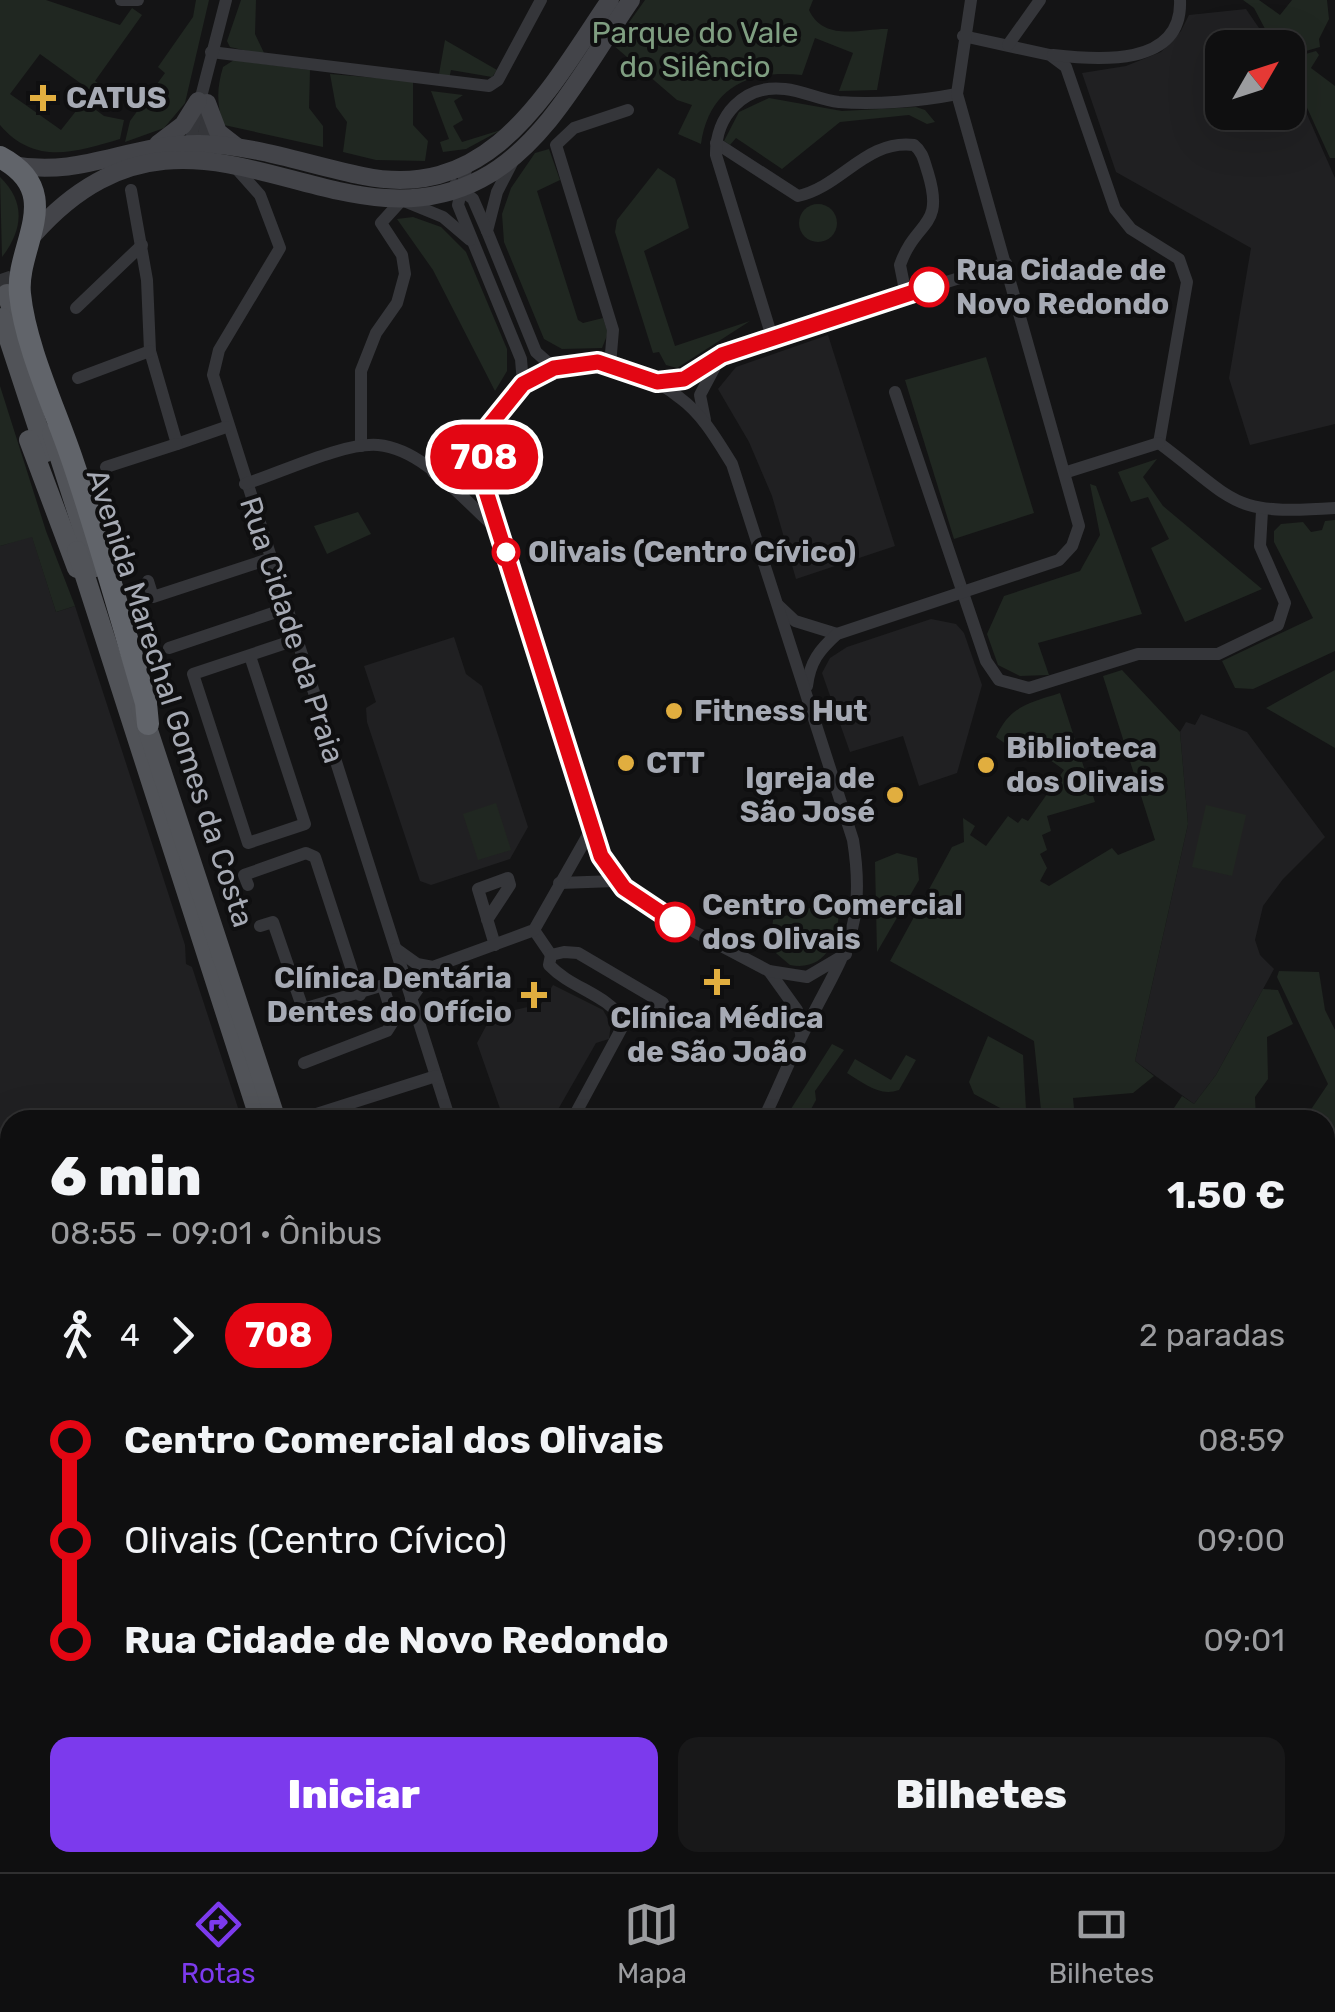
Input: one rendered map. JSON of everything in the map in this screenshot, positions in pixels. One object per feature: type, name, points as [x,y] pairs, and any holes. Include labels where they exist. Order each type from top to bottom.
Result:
[{"type":"highway","points":[[4,159],[34,200],[31,242],[20,285],[22,309],[84,495],[146,703],[148,724]]},
{"type":"highway","points":[[2,294],[31,242]]},
{"type":"highway","points":[[84,495],[90,552]]},
{"type":"main road","name":"Avenida Marechal Gomes da Costa","points":[[2,294],[148,724],[273,1110]]},
{"type":"main road","name":"Avenida Marechal Gomes da Costa","points":[[2,294],[94,605],[257,1110]]},
{"type":"main road","points":[[0,353],[58,524],[94,605]]},
{"type":"street","points":[[121,0],[138,0]]},
{"type":"street","points":[[225,157],[196,144],[192,134],[226,0]]},
{"type":"street","points":[[211,52],[489,86],[498,80],[540,0]]},
{"type":"street","points":[[31,242],[56,210],[96,181],[131,168],[225,157],[403,180],[467,166],[517,131],[610,0]]},
{"type":"street","points":[[361,446],[361,371],[376,333],[403,288],[404,260],[382,223],[402,201],[459,188],[483,178],[516,154],[544,124],[631,0]]},
{"type":"street","points":[[806,694],[809,668],[820,649],[837,634],[1059,560],[1072,546],[1079,526],[957,94],[962,36],[971,0]]},
{"type":"street","points":[[1008,46],[1040,0]]},
{"type":"street","points":[[962,36],[1050,55],[1118,60],[1147,51],[1172,29],[1180,17],[1180,0]]},
{"type":"street","points":[[1050,55],[1070,76],[1120,216],[1132,229],[1174,254],[1185,270],[1187,282],[1159,443]]},
{"type":"street","points":[[772,337],[716,143],[718,129],[734,105],[771,89],[843,102],[957,94]]},
{"type":"street","points":[[153,147],[180,128],[203,97]]},
{"type":"street","points":[[203,97],[225,157]]},
{"type":"street","points":[[610,365],[613,330],[556,145],[574,128],[628,110]]},
{"type":"street","points":[[716,143],[798,196],[828,182],[855,160],[892,145],[914,144],[922,155],[936,199],[934,211],[900,265],[906,294]]},
{"type":"street","points":[[176,161],[196,144]]},
{"type":"street","points":[[4,159],[54,172],[153,147],[196,144],[225,157],[402,201],[443,217],[472,241]]},
{"type":"street","points":[[487,230],[497,192],[516,154]]},
{"type":"street","name":"Rua Cidade da Praia","points":[[225,157],[260,195],[280,248],[212,363],[226,427],[447,1110]]},
{"type":"street","points":[[467,166],[458,205],[521,359],[523,384]]},
{"type":"street","points":[[438,174],[473,198],[536,352],[554,368]]},
{"type":"street","points":[[130,190],[142,245],[150,350],[177,444]]},
{"type":"street","points":[[76,308],[142,245]]},
{"type":"street","points":[[657,382],[684,379],[722,355],[772,337],[1006,264]]},
{"type":"street","points":[[78,378],[150,350]]},
{"type":"street","points":[[705,422],[700,395],[704,380],[722,355]]},
{"type":"street","points":[[438,476],[484,439],[504,402],[523,384],[554,368],[580,363],[610,365],[657,382],[705,422],[732,464],[853,840],[857,868],[857,916],[846,954],[801,1036],[768,1110]]},
{"type":"street","points":[[895,392],[957,584],[964,592],[989,668],[1013,687],[1036,687],[1148,652],[1198,658],[1218,654],[1273,628],[1285,613],[1284,597],[1260,546],[1262,511]]},
{"type":"street","points":[[106,467],[226,427]]},
{"type":"street","points":[[484,439],[484,485],[497,529],[592,828],[616,881],[664,916],[769,971],[808,977],[846,954]]},
{"type":"street","points":[[1066,472],[1159,443]]},
{"type":"street","points":[[1159,443],[1225,496],[1262,511],[1335,508]]},
{"type":"street","points":[[245,484],[361,446],[388,446],[438,476],[497,529]]},
{"type":"street","points":[[438,476],[484,485]]},
{"type":"street","points":[[148,581],[153,597],[269,559]]},
{"type":"street","points":[[777,603],[802,624],[837,634]]},
{"type":"street","points":[[169,648],[285,609]]},
{"type":"street","points":[[250,656],[305,824],[248,843],[193,674],[295,640]]},
{"type":"street","points":[[394,948],[417,964],[433,967],[534,930],[592,828]]},
{"type":"street","points":[[248,885],[244,875],[306,853],[314,858],[360,994]]},
{"type":"street","points":[[559,883],[616,881]]},
{"type":"street","points":[[487,920],[495,945]]},
{"type":"street","points":[[260,926],[273,922],[303,1009],[404,979]]},
{"type":"street","points":[[534,930],[552,955],[550,964],[562,978],[605,1000],[625,1022]]},
{"type":"street","points":[[552,955],[578,953],[662,1003],[652,1016],[625,1022],[577,1110]]},
{"type":"street","points":[[411,999],[433,967]]},
{"type":"street","points":[[769,971],[797,1010],[801,1036]]},
{"type":"street","points":[[304,1063],[388,1031],[394,1020],[383,986]]},
{"type":"street","points":[[329,1110],[436,1076]]},
{"type":"shaded area","points":[[1246,9],[1260,30],[1205,30],[1205,130],[1305,130],[1305,110],[1335,178],[1335,424],[1250,445],[1229,378],[1251,248],[1116,172],[1082,73],[1126,66],[1161,52],[1181,31],[1189,15]]},
{"type":"shaded area","points":[[828,335],[895,546],[796,579],[772,496],[749,442],[718,389],[736,367]]},
{"type":"shaded area","points":[[32,536],[56,612],[75,606],[185,945],[186,964],[192,967],[239,1110],[0,1110],[0,546]]},
{"type":"shaded area","points":[[931,619],[956,624],[964,633],[982,685],[957,773],[919,786],[903,736],[850,752],[822,673],[830,658],[847,647]]},
{"type":"shaded area","points":[[454,637],[466,674],[482,686],[528,827],[510,859],[431,885],[420,881],[367,722],[366,708],[376,702],[364,666]]},
{"type":"shaded area","points":[[1201,714],[1247,732],[1325,837],[1283,879],[1263,906],[1255,940],[1260,955],[1274,969],[1216,1075],[1194,1104],[1135,1061],[1188,824],[1180,732],[1186,722],[1195,725]]},
{"type":"shaded area","points":[[553,985],[603,1010],[611,1024],[609,1039],[596,1043],[558,1110],[500,1110],[477,1043],[492,1015],[541,1004]]},
{"type":"green space","points":[[0,0],[46,0],[120,25],[132,8],[142,15],[95,81],[106,89],[101,98],[40,54],[10,94],[61,130],[84,101],[104,116],[124,120],[120,139],[72,151],[42,151],[13,138],[0,125]]},
{"type":"green space","points":[[196,0],[209,0],[185,103],[164,128],[125,142],[130,121],[165,73],[158,67],[193,17]]},
{"type":"green space","points":[[241,0],[256,0],[255,34],[265,55],[230,47],[227,41]]},
{"type":"green space","name":"Parque do Vale do Silêncio","points":[[645,0],[813,0],[809,10],[824,27],[845,31],[888,29],[877,90],[839,91],[853,53],[815,38],[802,75],[749,79],[722,96],[705,125],[701,144],[678,134],[692,105],[677,100],[613,45]]},
{"type":"green space","points":[[1243,0],[1259,0],[1280,15],[1292,0],[1327,0],[1329,19],[1319,39],[1320,47],[1305,51],[1305,30],[1266,30],[1254,8]]},
{"type":"green space","points":[[445,40],[497,70],[492,77],[451,70],[449,79],[439,74]]},
{"type":"green space","points":[[1316,51],[1319,55],[1311,68],[1335,86],[1335,158],[1330,158],[1305,103],[1305,54]]},
{"type":"green space","points":[[234,60],[310,70],[309,108],[323,126],[323,147],[224,125],[220,82],[223,67]]},
{"type":"green space","points":[[330,74],[413,81],[413,125],[428,141],[425,161],[376,160],[343,152],[347,122],[336,107]]},
{"type":"green space","points":[[431,91],[463,95],[454,101],[463,120],[453,126],[462,142],[501,130],[466,149],[443,152],[440,142],[449,139]]},
{"type":"green space","points":[[769,98],[842,111],[916,107],[925,110],[935,122],[927,124],[909,115],[840,122],[782,169],[736,138],[730,145],[724,141],[739,112]]},
{"type":"green space","points":[[549,149],[560,180],[537,191],[578,320],[583,323],[603,318],[608,333],[602,348],[562,349],[544,339],[504,242],[502,214],[511,188],[535,153]]},
{"type":"green space","points":[[658,168],[675,179],[689,228],[644,251],[675,346],[750,321],[677,368],[666,365],[659,352],[653,353],[615,232],[617,220]]},
{"type":"green space","points":[[0,177],[14,196],[19,216],[14,237],[2,257]]},
{"type":"green space","points":[[818,204],[831,210],[837,223],[831,236],[818,242],[805,236],[799,223],[805,210]]},
{"type":"green space","points":[[413,217],[441,227],[466,252],[507,349],[507,371],[495,391],[433,270],[397,219]]},
{"type":"green space","points":[[986,357],[1034,513],[954,539],[905,380]]},
{"type":"green space","points":[[0,386],[46,531],[75,606],[56,612],[32,537],[0,546]]},
{"type":"green space","points":[[1157,459],[1143,477],[1163,506],[1262,589],[1185,622],[1151,548],[1169,539],[1148,497],[1131,502],[1118,472]]},
{"type":"green space","points":[[1090,484],[1096,486],[1142,614],[1038,643],[1049,675],[1020,676],[998,665],[987,634],[1004,596],[1080,571],[1100,535]]},
{"type":"green space","points":[[358,512],[371,534],[327,554],[314,526]]},
{"type":"green space","points":[[1335,520],[1335,651],[1253,689],[1235,688],[1222,661],[1313,618],[1274,542],[1274,531],[1281,524],[1303,522],[1311,532],[1322,530],[1325,521]]},
{"type":"green space","points":[[1122,670],[1180,732],[1188,824],[1135,1061],[1154,1076],[1133,1093],[1073,1098],[1074,1110],[1041,1110],[1034,1041],[890,961],[952,847],[964,842],[963,818],[975,826],[970,835],[986,846],[1008,816],[1018,823],[1022,818],[1028,821],[1064,770],[1018,737],[1010,747],[996,737],[1014,712],[1030,703],[1060,693],[1095,802],[1047,816],[1051,831],[1042,835],[1047,850],[1040,854],[1047,868],[1040,881],[1049,886],[1112,848],[1118,855],[1155,840],[1103,676]]},
{"type":"green space","points":[[1335,670],[1335,748],[1266,708]]},
{"type":"green space","points":[[496,803],[511,850],[478,860],[463,814]]},
{"type":"green space","points":[[1206,805],[1246,815],[1232,876],[1192,867]]},
{"type":"green space","points":[[897,853],[917,858],[919,880],[877,952],[875,862]]},
{"type":"green space","points":[[809,908],[839,910],[833,942],[813,963],[790,965],[770,948],[773,920]]},
{"type":"green space","points":[[1279,971],[1319,972],[1325,1010],[1335,1030],[1335,1110],[1311,1110],[1328,1084],[1277,977]]},
{"type":"green space","points":[[1263,989],[1278,990],[1293,1024],[1267,1037],[1268,1079],[1255,1097],[1256,1110],[1173,1110],[1182,1096],[1194,1104],[1216,1075]]},
{"type":"green space","points":[[988,1036],[1023,1055],[1026,1110],[1004,1110],[974,1094],[969,1082]]},
{"type":"green space","points":[[832,1044],[844,1050],[815,1091],[816,1100],[810,1110],[790,1110]]},
{"type":"green space","points":[[906,1055],[916,1060],[899,1090],[878,1090],[847,1073],[855,1059],[891,1080]]},
{"type":"tunnel","points":[[0,274],[7,294]]},
{"type":"bus line","name":"708","points":[[675,922],[616,881],[601,856],[484,485],[484,439],[489,426],[504,402],[523,384],[554,368],[598,362],[657,382],[684,379],[722,355],[929,287]]},
{"type":"place","name":"CATUS","points":[[43,98]]},
{"type":"place","name":"Rua Cidade de Novo Redondo","points":[[929,287]]},
{"type":"place","name":"Olivais (Centro Cívico)","points":[[506,552]]},
{"type":"place","name":"Fitness Hut","points":[[674,711]]},
{"type":"place","name":"CTT","points":[[626,763]]},
{"type":"place","name":"Biblioteca dos Olivais","points":[[986,765]]},
{"type":"place","name":"Igreja de São José","points":[[895,795]]},
{"type":"place","name":"Centro Comercial dos Olivais","points":[[675,922]]},
{"type":"place","name":"Clínica Médica de São João","points":[[717,982]]},
{"type":"place","name":"Clínica Dentária Dentes do Ofício","points":[[534,995]]}]
